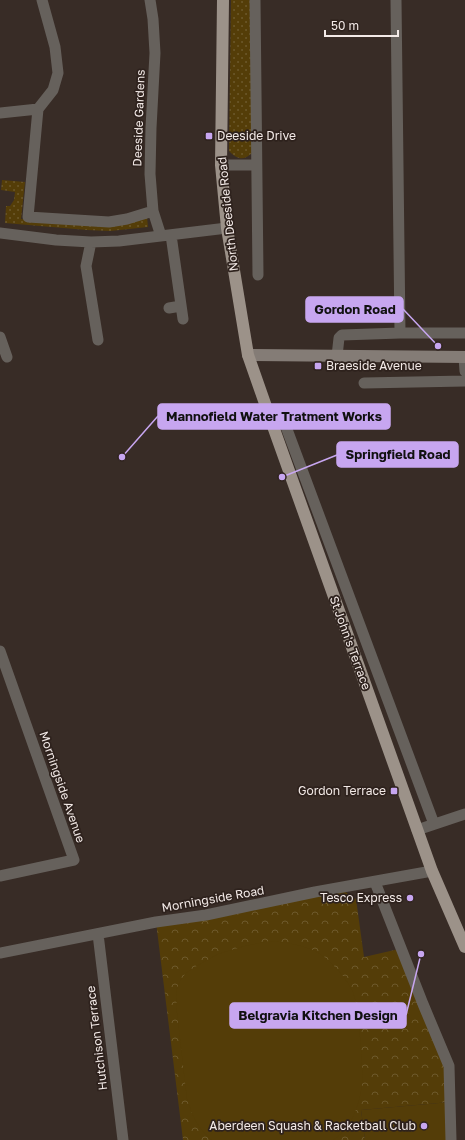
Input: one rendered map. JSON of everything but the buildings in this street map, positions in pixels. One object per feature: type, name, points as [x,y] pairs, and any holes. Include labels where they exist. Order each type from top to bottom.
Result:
[{"type":"main road","name":"North Deeside Road","points":[[223,0],[221,165],[227,228],[248,355]]},
{"type":"main road","name":"St John's Terrace","points":[[248,355],[432,872],[465,947]]},
{"type":"street","points":[[42,0],[55,47],[58,73],[53,90],[38,109],[28,217],[109,222],[153,211]]},
{"type":"street","name":"Deeside Gardens","points":[[150,0],[153,19],[155,53],[150,174],[153,211],[166,236],[183,320]]},
{"type":"street","name":"North Deeside Road","points":[[255,0],[258,275]]},
{"type":"street","points":[[396,0],[400,333]]},
{"type":"street","points":[[0,113],[38,109]]},
{"type":"street","points":[[221,165],[256,165]]},
{"type":"street","points":[[0,233],[56,240],[91,242],[119,241],[227,228]]},
{"type":"street","points":[[91,242],[86,266],[98,340]]},
{"type":"street","points":[[169,308],[181,306]]},
{"type":"street","points":[[337,356],[339,338],[342,335],[465,333]]},
{"type":"street","points":[[0,337],[7,357]]},
{"type":"street","points":[[248,355],[464,357],[465,371]]},
{"type":"street","points":[[364,383],[465,381]]},
{"type":"street","name":"St John's Terrace","points":[[269,415],[279,413],[282,416],[434,824]]},
{"type":"street","name":"Morningside Avenue","points":[[0,651],[74,860],[0,876]]},
{"type":"street","points":[[417,830],[465,814]]},
{"type":"street","name":"Morningside Road","points":[[0,953],[156,922],[206,915],[316,892],[432,872]]},
{"type":"street","points":[[375,882],[449,1066],[451,1140]]},
{"type":"street","name":"Hutchison Terrace","points":[[98,934],[123,1140]]},
{"type":"green space","points":[[231,0],[252,0],[253,152],[244,158],[238,158],[229,151]]},
{"type":"green space","points":[[2,180],[25,182],[21,219],[87,224],[147,217],[148,227],[110,231],[5,223],[6,206],[10,206],[14,200],[15,192],[1,190]]},
{"type":"green space","points":[[339,888],[356,899],[364,957],[399,949],[449,1066],[450,1102],[361,1110],[365,1140],[183,1140],[156,922]]},
{"type":"green space","points":[[270,941],[301,946],[323,956],[342,976],[355,997],[359,1026],[362,1072],[361,1091],[354,1115],[345,1130],[333,1140],[212,1140],[196,1121],[187,1099],[177,1013],[176,991],[180,981],[186,973],[218,954],[245,946]]},
{"type":"green space","points":[[450,1102],[451,1140],[365,1140],[361,1110]]},
{"type":"place","name":"Deeside Drive","points":[[209,136]]},
{"type":"place","name":"Gordon Road","points":[[438,346]]},
{"type":"place","name":"Braeside Avenue","points":[[318,366]]},
{"type":"place","name":"Mannofield Water Tratment Works","points":[[122,457]]},
{"type":"place","name":"Springfield Road","points":[[282,477]]},
{"type":"place","name":"Gordon Terrace","points":[[394,791]]},
{"type":"place","name":"Tesco Express","points":[[410,898]]},
{"type":"place","name":"Belgravia Kitchen Design","points":[[421,954]]},
{"type":"place","name":"Aberdeen Squash & Racketball Club","points":[[424,1126]]}]
